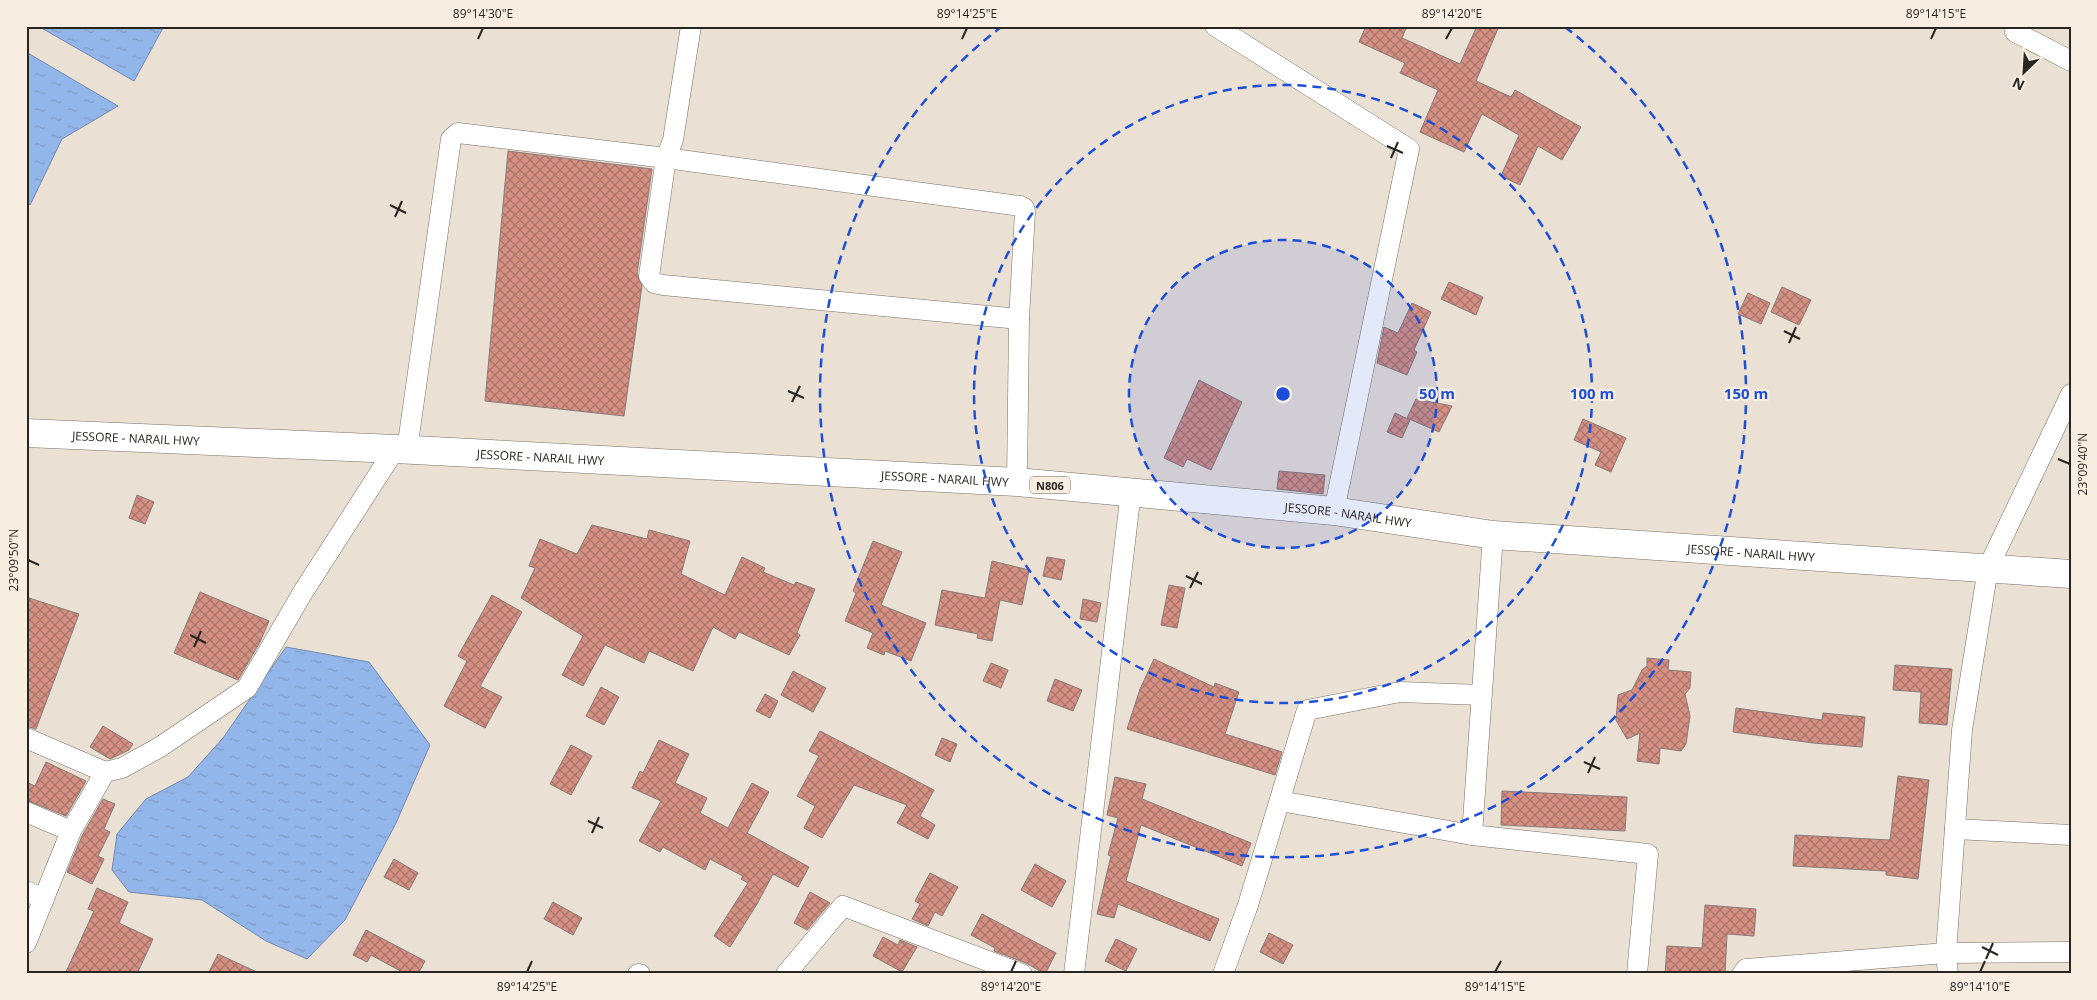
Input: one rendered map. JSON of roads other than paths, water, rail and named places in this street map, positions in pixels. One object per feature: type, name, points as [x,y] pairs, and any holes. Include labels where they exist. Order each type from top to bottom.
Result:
[{"type":"highway","name":"JESSORE - NARAIL HWY","points":[[26,433],[401,449],[1017,482],[1334,512],[1493,535],[2071,574]]},
{"type":"street","points":[[691,26],[673,140],[666,158],[649,276],[654,283],[1018,319]]},
{"type":"street","points":[[1215,26],[1409,149],[1334,512]]},
{"type":"street","points":[[2018,26],[2015,32],[2071,60]]},
{"type":"street","points":[[26,738],[105,772],[122,768],[160,747],[247,688],[303,592],[401,449],[451,138],[454,134],[666,158],[1024,208],[1018,319],[1017,482]]},
{"type":"street","points":[[1948,974],[1946,953],[1962,730],[1988,568],[2071,394]]},
{"type":"street","points":[[1074,974],[1131,492]]},
{"type":"street","points":[[1472,835],[1493,535]]},
{"type":"street","points":[[1223,974],[1248,906],[1307,710],[1400,692],[1481,695]]},
{"type":"street","points":[[26,943],[35,895],[105,772]]},
{"type":"street","points":[[1280,801],[1472,835],[1648,854],[1637,974]]},
{"type":"street","points":[[26,812],[71,831]]},
{"type":"street","points":[[1955,829],[2071,835]]},
{"type":"street","points":[[786,974],[844,906],[1022,974]]},
{"type":"street","points":[[1742,974],[1746,969],[1946,953],[2071,952]]},
{"type":"water","points":[[38,26],[164,26],[134,81]]},
{"type":"water","points":[[26,52],[118,106],[62,139],[30,205],[26,200]]},
{"type":"water","points":[[286,647],[369,662],[430,745],[396,823],[345,920],[307,959],[266,941],[202,900],[129,892],[112,870],[117,834],[146,799],[188,777],[223,738]]}]
